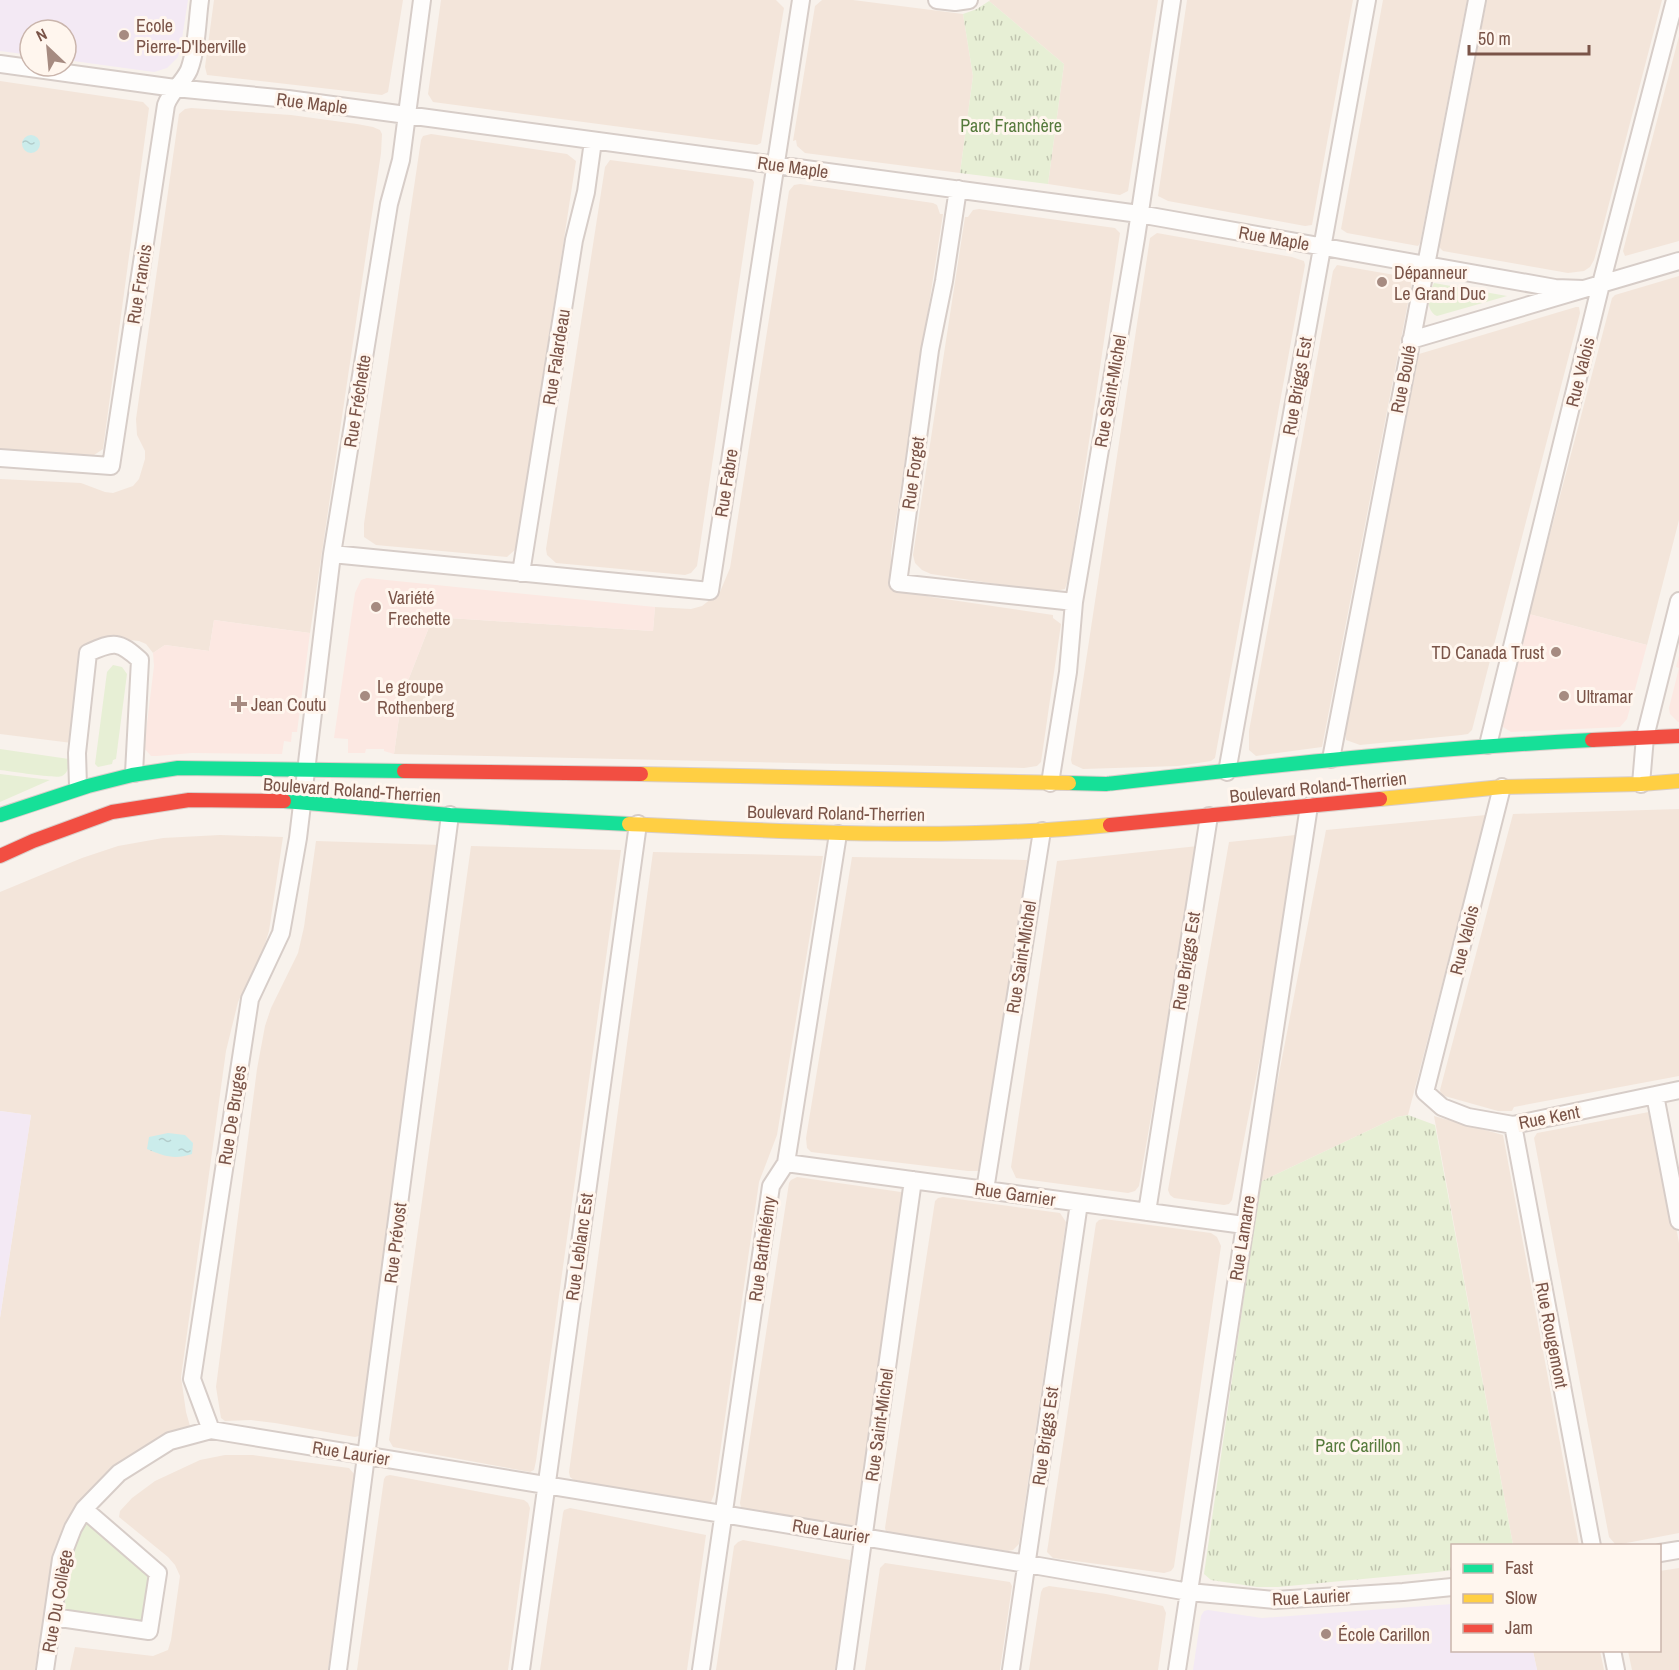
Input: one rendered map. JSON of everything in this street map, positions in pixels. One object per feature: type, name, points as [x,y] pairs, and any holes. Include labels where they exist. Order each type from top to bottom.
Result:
[{"type":"main road","name":"Boulevard Roland-Therrien","points":[[0,815],[78,786],[134,773],[178,768],[919,778],[1106,784],[1331,759],[1488,745],[1679,736]]},
{"type":"main road","name":"Boulevard Roland-Therrien","points":[[0,856],[33,841],[112,812],[189,800],[271,800],[450,815],[838,834],[1042,831],[1503,787],[1679,781]]},
{"type":"street","name":"Rue Francis","points":[[0,458],[111,466],[166,105],[191,64],[200,0]]},
{"type":"street","name":"Rue Fréchette","points":[[302,804],[333,554],[389,204],[400,160],[422,0]]},
{"type":"street","name":"Rue Fabre","points":[[333,554],[710,591],[801,0]]},
{"type":"street","points":[[937,0],[955,2],[969,0]]},
{"type":"street","name":"Rue Saint-Michel","points":[[1050,783],[1068,672],[1074,602],[1139,214],[1172,0]]},
{"type":"street","name":"Rue Briggs Est","points":[[1227,772],[1367,0]]},
{"type":"street","name":"Rue Boulé","points":[[1331,759],[1477,0]]},
{"type":"street","name":"Rue Valois","points":[[1488,745],[1601,284],[1675,0]]},
{"type":"street","name":"Rue Maple","points":[[0,64],[175,88],[288,99],[1139,214],[1567,290],[1584,289]]},
{"type":"street","name":"Rue Falardeau","points":[[521,573],[574,240],[586,192],[593,141]]},
{"type":"street","name":"Rue Forget","points":[[958,189],[944,281],[930,350],[898,583],[1074,602]]},
{"type":"street","name":"Rue Maple","points":[[1411,339],[1679,261]]},
{"type":"street","points":[[1641,784],[1645,737],[1679,602]]},
{"type":"street","points":[[78,786],[77,753],[88,653],[106,644],[124,646],[140,660],[134,773]]},
{"type":"street","name":"Rue Valois","points":[[1425,1092],[1503,787]]},
{"type":"street","name":"Rue De Bruges","points":[[211,1430],[192,1379],[250,999],[281,933],[302,804]]},
{"type":"street","name":"Rue Lamarre","points":[[1177,1670],[1309,806]]},
{"type":"street","name":"Rue Prévost","points":[[338,1670],[450,815]]},
{"type":"street","name":"Rue Briggs Est","points":[[1147,1212],[1209,816]]},
{"type":"street","name":"Rue Leblanc Est","points":[[521,1670],[638,824]]},
{"type":"street","name":"Rue Saint-Michel","points":[[985,1190],[1042,831]]},
{"type":"street","name":"Rue Barthélémy","points":[[701,1670],[771,1186],[786,1163],[838,834]]},
{"type":"street","name":"Rue Kent","points":[[1425,1092],[1442,1107],[1468,1117],[1512,1125],[1679,1090]]},
{"type":"street","points":[[1655,1095],[1679,1221]]},
{"type":"street","name":"Rue Rougemont","points":[[1512,1125],[1592,1544]]},
{"type":"street","name":"Rue Garnier","points":[[786,1163],[1244,1225]]},
{"type":"street","name":"Rue Saint-Michel","points":[[845,1670],[913,1180]]},
{"type":"street","name":"Rue Briggs Est","points":[[1011,1670],[1079,1203]]},
{"type":"street","name":"Rue Laurier","points":[[211,1430],[1189,1592],[1275,1600],[1451,1587]]},
{"type":"street","name":"Rue Du Collège","points":[[45,1670],[61,1559],[73,1528],[84,1509],[119,1473],[161,1446],[170,1441],[211,1430]]},
{"type":"street","points":[[53,1617],[149,1631],[158,1573],[84,1509]]},
{"type":"street","points":[[1661,1553],[1679,1550]]},
{"type":"street","points":[[1612,1652],[1616,1670]]},
{"type":"shaded area","name":"Ecole Pierre-D'Iberville","points":[[0,0],[188,0],[178,57],[167,68],[154,72],[78,62],[78,18],[18,18],[18,53],[0,51]]},
{"type":"shaded area","points":[[214,0],[403,0],[388,92],[382,95],[207,75],[205,67]]},
{"type":"shaded area","points":[[441,0],[776,0],[784,8],[761,143],[757,145],[433,102],[428,94]]},
{"type":"shaded area","points":[[822,0],[853,0],[963,14],[973,76],[960,173],[805,153],[797,146],[796,140],[793,141],[815,6]]},
{"type":"shaded area","points":[[990,0],[1158,0],[1128,191],[1120,195],[1048,184],[1064,64]]},
{"type":"shaded area","points":[[1187,0],[1353,0],[1312,225],[1305,226],[1168,201],[1158,196]]},
{"type":"shaded area","points":[[1383,0],[1467,0],[1418,246],[1347,233],[1341,229]]},
{"type":"shaded area","points":[[1487,0],[1662,0],[1594,260],[1584,271],[1568,273],[1443,251],[1439,247]]},
{"type":"shaded area","points":[[1679,36],[1679,241],[1625,256],[1623,251]]},
{"type":"shaded area","points":[[0,81],[143,102],[149,108],[103,449],[94,455],[0,451]]},
{"type":"shaded area","points":[[191,108],[291,115],[373,127],[380,130],[382,134],[310,633],[214,620],[209,651],[165,645],[153,653],[146,644],[139,641],[102,637],[86,648],[72,743],[0,734],[0,479],[81,483],[113,493],[133,486],[139,479],[145,451],[137,435],[136,419],[179,114]]},
{"type":"shaded area","points":[[431,134],[567,154],[576,161],[516,549],[507,557],[376,545],[364,537],[364,524],[421,140],[423,136]]},
{"type":"shaded area","points":[[610,160],[752,179],[754,182],[697,566],[691,573],[685,575],[556,563],[547,555],[546,549],[605,167]]},
{"type":"shaded area","points":[[794,185],[933,203],[937,205],[940,214],[943,214],[891,561],[896,574],[917,593],[1053,615],[1053,618],[1061,624],[1041,762],[1037,766],[1024,768],[394,754],[402,696],[433,617],[653,631],[655,607],[691,609],[702,606],[720,592],[730,568],[789,191]]},
{"type":"shaded area","points":[[973,210],[1115,228],[1120,233],[1069,576],[1065,589],[1055,591],[1055,593],[931,574],[922,570],[915,563],[913,555],[965,217],[968,217]]},
{"type":"shaded area","points":[[1157,233],[1292,257],[1304,261],[1305,265],[1215,758],[1211,761],[1178,766],[1083,769],[1072,764],[1071,760],[1150,238]]},
{"type":"shaded area","points":[[1337,265],[1412,278],[1412,282],[1322,747],[1256,756],[1249,750],[1249,731],[1333,271]]},
{"type":"shaded area","points":[[1679,276],[1679,520],[1647,645],[1529,614],[1612,298],[1615,295]]},
{"type":"shaded area","points":[[1579,307],[1580,313],[1472,730],[1468,734],[1461,735],[1360,745],[1346,740],[1345,727],[1419,354]]},
{"type":"shaded area","points":[[367,578],[655,607],[653,631],[433,617],[402,696],[394,754],[384,749],[366,749],[365,753],[348,753],[348,739],[334,738],[355,593],[361,580]]},
{"type":"shaded area","points":[[1529,614],[1647,645],[1627,719],[1620,727],[1511,732],[1503,727],[1502,714]]},
{"type":"shaded area","points":[[214,620],[310,633],[297,732],[292,732],[291,742],[284,741],[282,754],[192,753],[151,756],[144,748],[154,666],[153,653],[165,645],[209,651]]},
{"type":"shaded area","points":[[1679,668],[1678,722],[1670,714],[1669,708]]},
{"type":"shaded area","points":[[1679,809],[1679,1076],[1514,1107],[1512,1111],[1498,1111],[1441,1095],[1440,1090],[1513,814]]},
{"type":"shaded area","points":[[1486,815],[1408,1115],[1397,1117],[1258,1183],[1326,830]]},
{"type":"shaded area","points":[[1304,834],[1232,1200],[1229,1204],[1224,1205],[1174,1198],[1168,1190],[1229,842]]},
{"type":"shaded area","points":[[220,835],[283,837],[269,931],[264,947],[238,1002],[226,1051],[181,1377],[190,1426],[124,1461],[53,1562],[35,1670],[0,1670],[0,1318],[31,1115],[0,1111],[0,892],[82,858],[118,846],[163,838]]},
{"type":"shaded area","points":[[316,841],[441,845],[360,1431],[359,1436],[355,1437],[251,1420],[225,1421],[221,1418],[216,1387],[257,1069],[265,1026],[271,1008],[298,953]]},
{"type":"shaded area","points":[[471,846],[621,850],[536,1461],[534,1470],[530,1472],[393,1447],[389,1440]]},
{"type":"shaded area","points":[[1198,846],[1139,1186],[1135,1191],[1128,1193],[1016,1178],[1011,1167],[1057,861]]},
{"type":"shaded area","points":[[653,852],[823,856],[777,1135],[759,1182],[714,1494],[711,1502],[707,1504],[574,1480],[570,1477],[569,1472]]},
{"type":"shaded area","points":[[852,857],[1027,860],[983,1166],[979,1171],[811,1152],[807,1148],[806,1138]]},
{"type":"shaded area","points":[[0,1111],[31,1115],[0,1318]]},
{"type":"shaded area","points":[[1649,1112],[1656,1119],[1679,1243],[1679,1533],[1621,1544],[1615,1544],[1609,1537],[1534,1138],[1537,1133]]},
{"type":"shaded area","points":[[1434,1116],[1503,1135],[1579,1544],[1513,1544]]},
{"type":"shaded area","points":[[797,1177],[904,1194],[858,1521],[851,1529],[745,1511],[741,1508],[740,1503],[789,1183]]},
{"type":"shaded area","points":[[943,1197],[1060,1213],[1066,1222],[1019,1544],[1013,1550],[1008,1551],[891,1534],[886,1532],[885,1528],[935,1201]]},
{"type":"shaded area","points":[[1104,1219],[1211,1233],[1217,1237],[1221,1246],[1174,1567],[1171,1571],[1164,1573],[1053,1558],[1047,1552],[1096,1223]]},
{"type":"shaded area","points":[[225,1455],[253,1455],[349,1468],[355,1475],[328,1670],[70,1670],[75,1647],[153,1656],[168,1650],[180,1576],[168,1557],[119,1517],[120,1511],[132,1498],[155,1481],[200,1460]]},
{"type":"shaded area","points":[[390,1475],[524,1500],[528,1503],[530,1508],[508,1670],[357,1670],[384,1479]]},
{"type":"shaded area","points":[[570,1508],[706,1535],[687,1670],[540,1670],[563,1513],[564,1510]]},
{"type":"shaded area","points":[[743,1540],[850,1560],[836,1670],[716,1670],[734,1546]]},
{"type":"shaded area","points":[[885,1563],[1010,1582],[1012,1586],[1000,1670],[865,1670],[880,1568]]},
{"type":"shaded area","points":[[1679,1568],[1679,1670],[1632,1670],[1628,1652],[1661,1652],[1661,1571]]},
{"type":"shaded area","points":[[1049,1586],[1106,1594],[1163,1606],[1166,1613],[1158,1670],[1029,1670],[1041,1592],[1043,1588]]},
{"type":"shaded area","name":"École Carillon","points":[[1451,1604],[1451,1652],[1533,1652],[1537,1670],[1193,1670],[1201,1616],[1204,1611],[1262,1618]]},
{"type":"shaded area","points":[[1533,1652],[1600,1652],[1604,1670],[1537,1670]]},
{"type":"green space","name":"Parc Franchère","points":[[989,1],[1064,64],[1048,184],[960,173],[973,76],[963,14]]},
{"type":"green space","points":[[1434,283],[1507,296],[1437,316],[1429,306],[1430,292]]},
{"type":"green space","points":[[113,665],[122,667],[127,674],[116,759],[112,764],[98,767],[95,764],[107,672]]},
{"type":"green space","points":[[0,749],[69,759],[68,768],[62,776],[58,777],[0,770]]},
{"type":"green space","points":[[0,774],[50,780],[0,802]]},
{"type":"green space","name":"Parc Carillon","points":[[1408,1115],[1435,1125],[1513,1544],[1451,1544],[1451,1570],[1437,1572],[1278,1587],[1257,1587],[1211,1580],[1204,1574],[1254,1227],[1258,1183],[1397,1117]]},
{"type":"green space","points":[[84,1509],[158,1573],[149,1631],[53,1617],[61,1559]]},
{"type":"water","points":[[31,135],[37,138],[40,144],[37,150],[31,153],[25,150],[22,144],[25,138]]},
{"type":"water","points":[[168,1133],[185,1135],[193,1143],[192,1154],[180,1157],[169,1156],[147,1149],[149,1137]]},
{"type":"traffic: fast","points":[[1069,783],[1106,784],[1409,753],[1592,740]]},
{"type":"traffic: fast","points":[[0,815],[88,786],[132,775],[178,768],[404,771]]},
{"type":"traffic: fast","points":[[284,801],[450,815],[629,824]]},
{"type":"traffic: slow","points":[[641,774],[1069,783]]},
{"type":"traffic: slow","points":[[1380,799],[1502,787],[1679,781]]},
{"type":"traffic: slow","points":[[629,824],[870,834],[990,833],[1110,825]]},
{"type":"traffic: jam","points":[[1592,740],[1679,736]]},
{"type":"traffic: jam","points":[[404,771],[641,774]]},
{"type":"traffic: jam","points":[[1110,825],[1380,799]]},
{"type":"traffic: jam","points":[[0,856],[33,841],[112,812],[189,800],[284,801]]},
{"type":"place","name":"Ecole Pierre-D'Iberville","points":[[124,35]]},
{"type":"place","name":"Dépanneur Le Grand Duc","points":[[1382,282]]},
{"type":"place","name":"Variété Frechette","points":[[376,607]]},
{"type":"place","name":"TD Canada Trust","points":[[1556,652]]},
{"type":"place","name":"Le groupe Rothenberg","points":[[365,696]]},
{"type":"place","name":"Ultramar","points":[[1564,696]]},
{"type":"place","name":"Jean Coutu","points":[[239,704]]},
{"type":"place","name":"École Carillon","points":[[1326,1634]]}]
